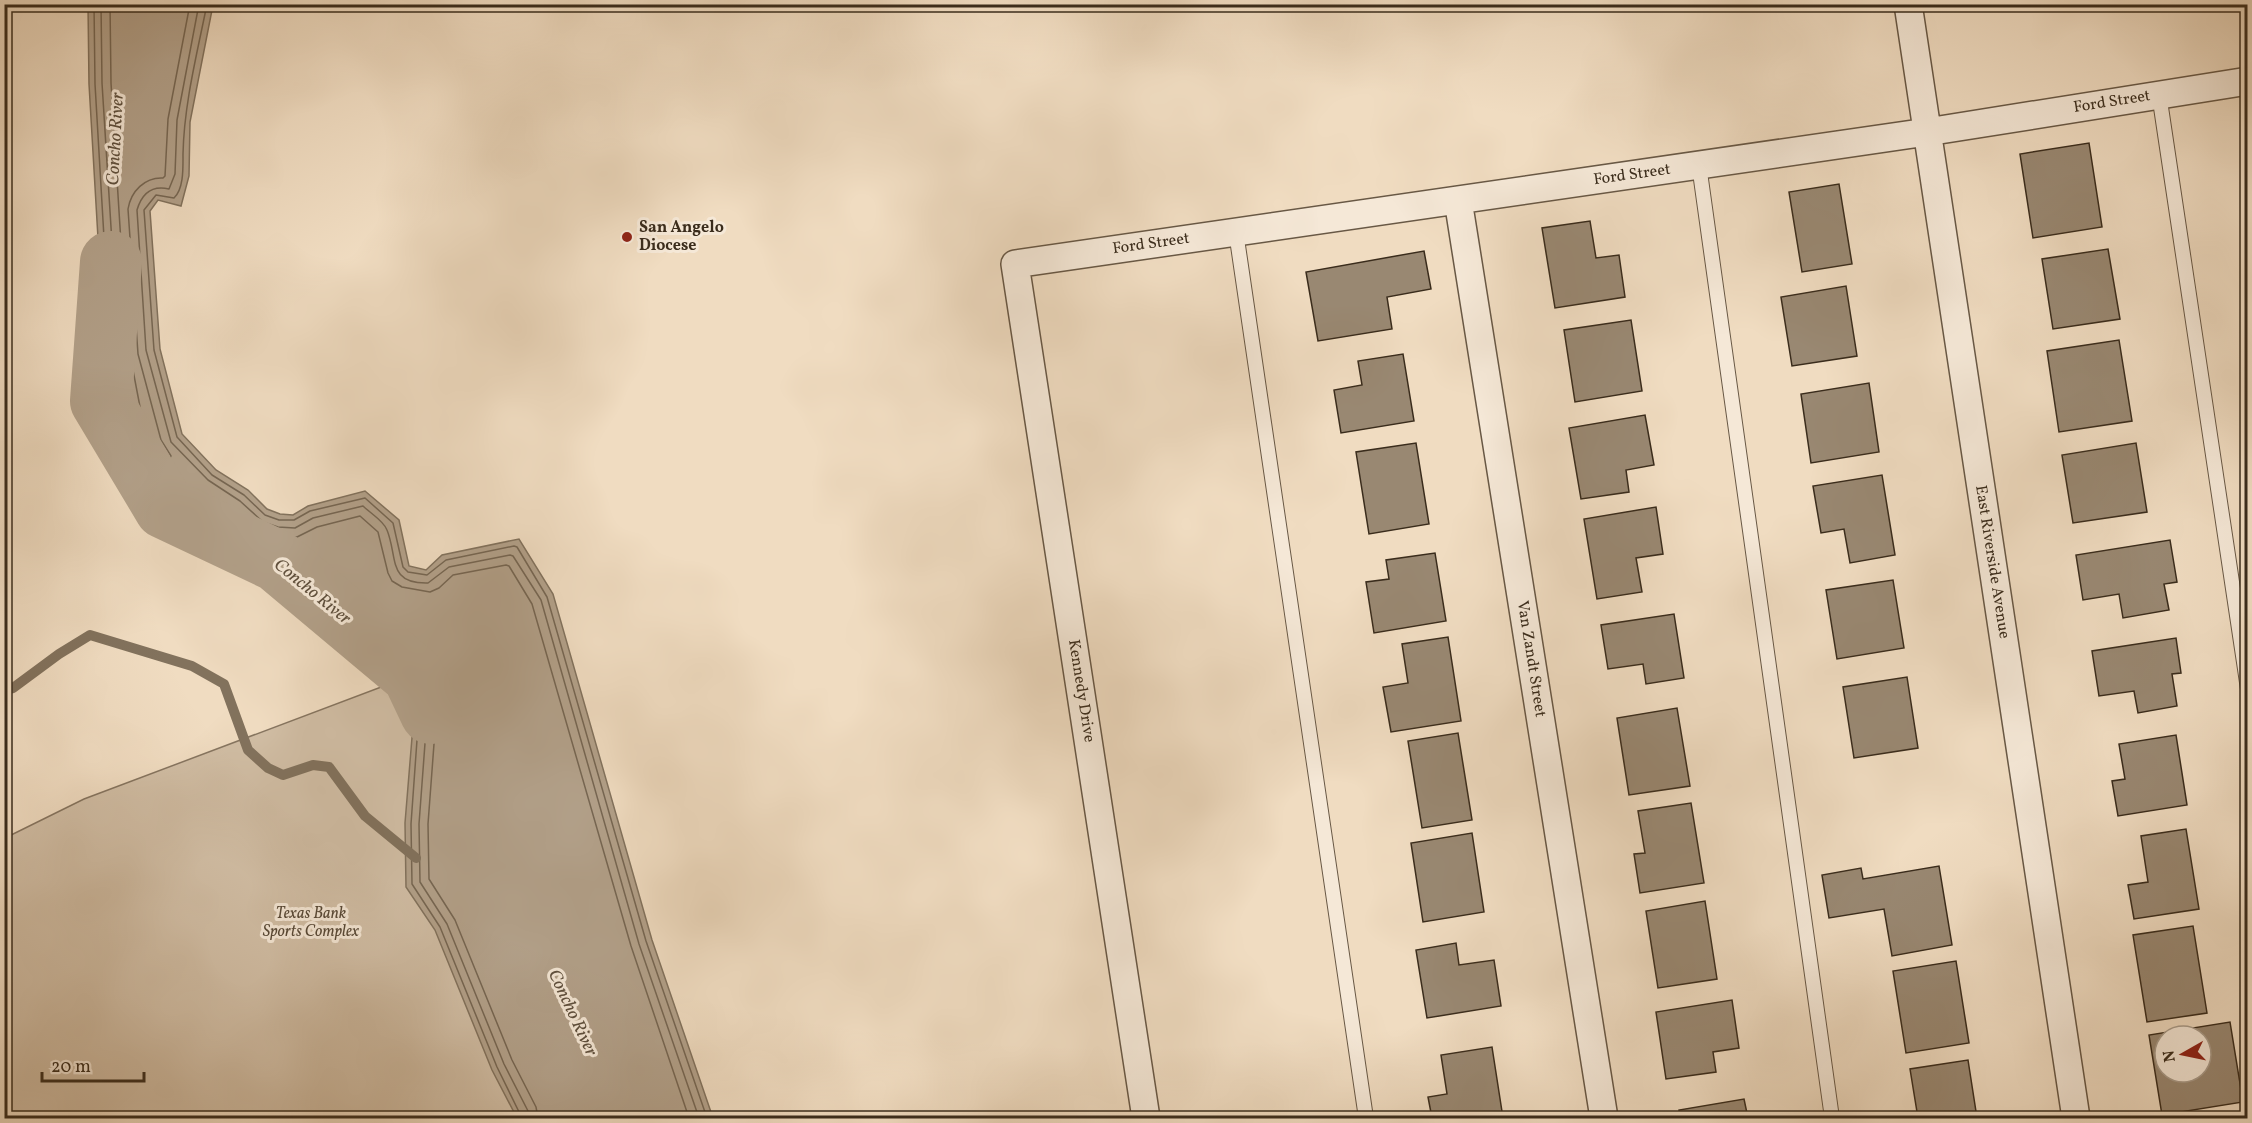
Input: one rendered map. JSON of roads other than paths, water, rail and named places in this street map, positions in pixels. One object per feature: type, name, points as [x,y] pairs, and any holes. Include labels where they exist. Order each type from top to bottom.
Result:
[{"type":"street","name":"East Riverside Avenue","points":[[1908,4],[2076,1119]]},
{"type":"street","name":"Ford Street","points":[[1016,264],[1927,132],[2247,81]]},
{"type":"street","name":"Van Zandt Street","points":[[1458,200],[1604,1119]]},
{"type":"street","name":"Kennedy Drive","points":[[1016,264],[1146,1119]]},
{"type":"lane","points":[[2159,94],[2247,689]]},
{"type":"lane","points":[[1699,165],[1832,1119]]},
{"type":"lane","points":[[1236,232],[1366,1119]]},
{"type":"water","points":[[88,5],[213,5],[190,122],[189,176],[181,206],[158,200],[150,211],[160,349],[182,434],[216,470],[248,490],[267,509],[280,514],[293,515],[308,506],[365,491],[399,520],[409,566],[426,570],[442,555],[519,539],[553,594],[652,940],[713,1118],[517,1118],[492,1070],[435,930],[406,887],[405,823],[415,701],[373,635],[241,548],[139,466],[119,419],[104,341],[89,84]]},
{"type":"waterway","name":"Concho River","points":[[111,262],[101,401],[165,508],[277,561],[413,675],[431,713]]},
{"type":"waterway","points":[[4,690],[13,688],[59,654],[90,635],[192,666],[224,684],[248,750],[268,768],[283,775],[313,765],[329,767],[365,816],[416,858]]},
{"type":"place","name":"San Angelo Diocese","points":[[627,237]]},
{"type":"park label","name":"Texas Bank Sports Complex","points":[[311,923]]}]
